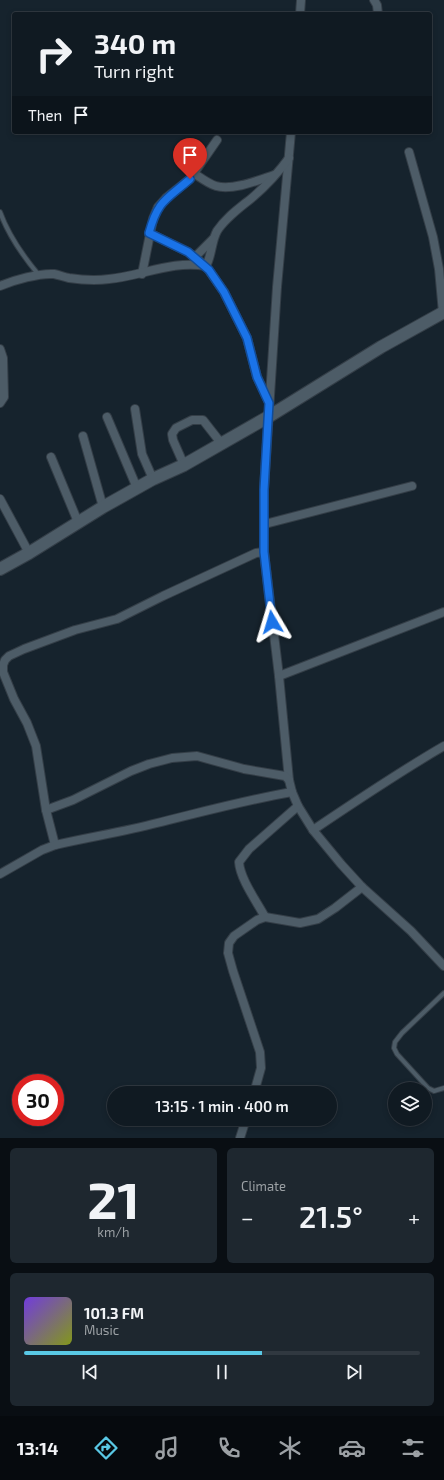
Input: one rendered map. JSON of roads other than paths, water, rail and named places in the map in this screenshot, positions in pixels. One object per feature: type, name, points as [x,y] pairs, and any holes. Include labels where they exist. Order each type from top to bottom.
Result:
[{"type":"main road","points":[[0,569],[29,553],[103,507],[153,479],[184,465],[268,417],[381,347],[443,313]]},
{"type":"street","points":[[300,12],[301,0]]},
{"type":"street","points":[[374,0],[377,5],[378,12]]},
{"type":"street","points":[[291,134],[277,287],[264,490],[264,552],[279,676],[289,780],[298,806],[313,830],[362,888],[411,931],[444,966]]},
{"type":"street","points":[[142,274],[149,233],[158,207],[166,198],[195,174],[217,140]]},
{"type":"street","points":[[409,152],[433,237],[439,269],[443,313]]},
{"type":"street","points":[[195,257],[210,244],[226,220],[278,173],[289,157]]},
{"type":"street","points":[[195,174],[217,186],[233,187],[251,183],[278,173]]},
{"type":"street","points":[[149,233],[180,246],[206,266],[224,292],[247,338],[257,377],[269,403]]},
{"type":"street","points":[[206,266],[210,258],[214,238]]},
{"type":"street","points":[[0,286],[54,274],[95,280],[142,274],[166,266],[185,264],[206,266]]},
{"type":"street","points":[[0,349],[3,358],[4,397],[0,403]]},
{"type":"street","points":[[135,409],[142,454],[153,479]]},
{"type":"street","points":[[107,417],[137,488]]},
{"type":"street","points":[[184,465],[173,440],[172,434],[176,428],[192,420],[203,420],[221,444]]},
{"type":"street","points":[[83,436],[103,507]]},
{"type":"street","points":[[51,457],[78,522]]},
{"type":"street","points":[[265,524],[412,486]]},
{"type":"street","points":[[0,500],[29,553]]},
{"type":"street","points":[[55,845],[46,810],[36,746],[27,722],[14,699],[3,672],[2,665],[5,660],[20,651],[75,630],[117,619],[162,596],[250,556],[264,552]]},
{"type":"street","points":[[279,676],[444,612]]},
{"type":"street","points":[[313,830],[377,786],[444,746]]},
{"type":"street","points":[[46,810],[73,800],[131,770],[172,758],[197,756],[244,769],[285,776],[289,780]]},
{"type":"street","points":[[0,874],[42,850],[55,845],[156,823],[263,797],[292,792]]},
{"type":"street","points":[[265,917],[243,877],[239,862],[249,849],[298,806]]},
{"type":"street","points":[[256,1086],[261,1068],[260,1052],[233,971],[228,947],[229,943],[234,936],[257,920],[265,917],[300,923],[318,919],[362,888]]},
{"type":"street","points":[[240,1138],[244,1126]]},
{"type":"lane","points":[[0,212],[3,221],[14,239],[30,264],[40,276]]},
{"type":"lane","points":[[444,993],[402,1033],[395,1042],[394,1048],[397,1054],[428,1088],[434,1091],[444,1088]]}]
